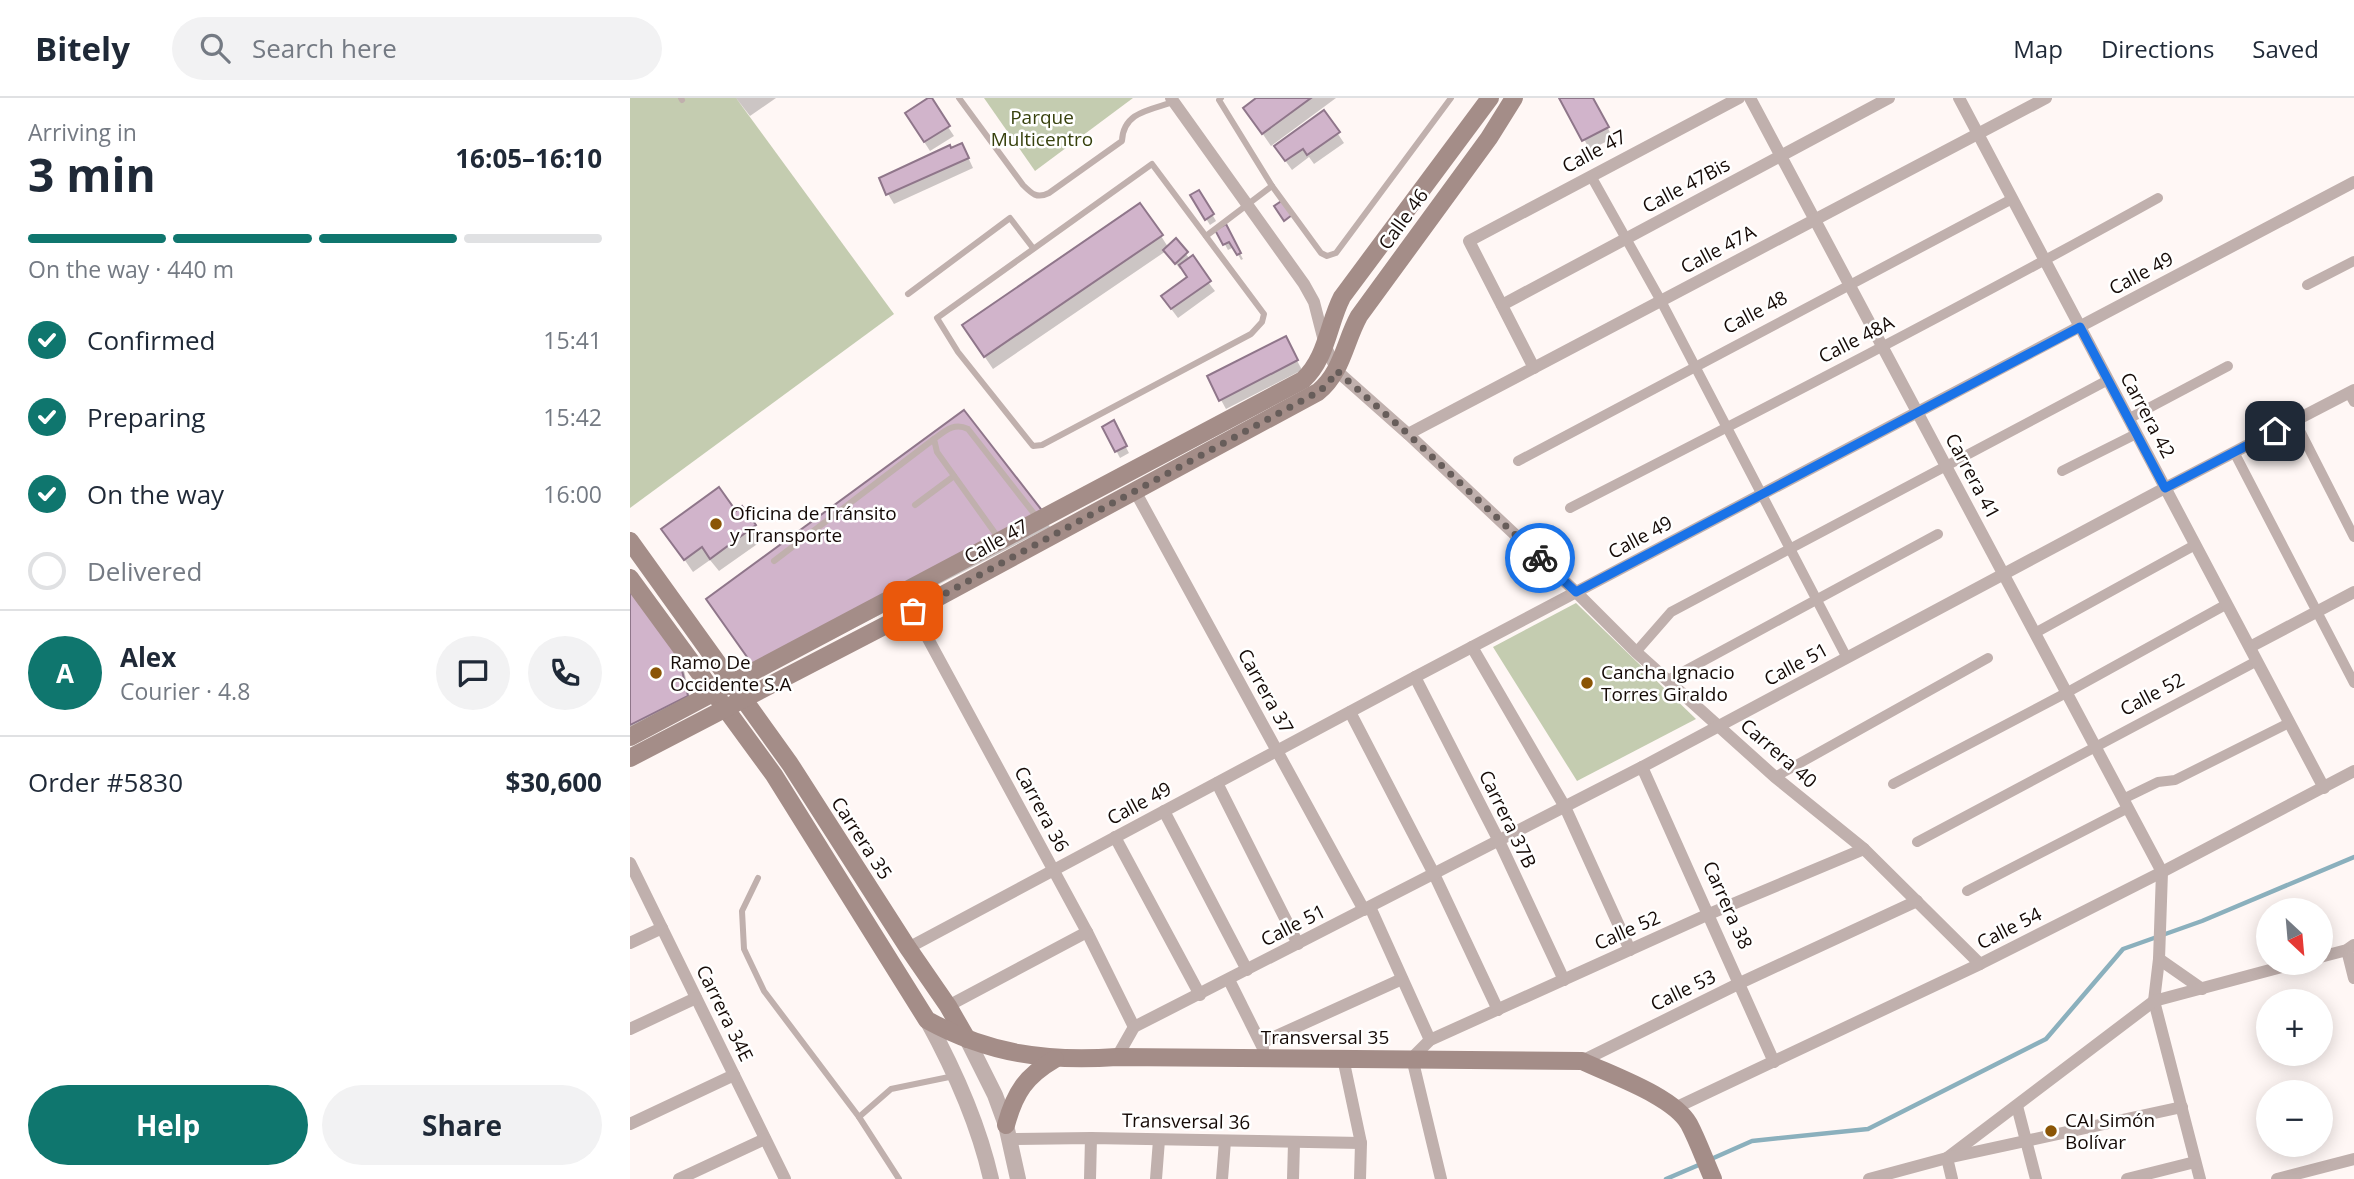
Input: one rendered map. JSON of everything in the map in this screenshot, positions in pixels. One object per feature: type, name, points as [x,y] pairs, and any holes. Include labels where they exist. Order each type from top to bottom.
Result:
[{"type":"main road","name":"Calle 46","points":[[1325,345],[1333,315],[1342,297],[1490,98]]},
{"type":"main road","name":"Calle 46","points":[[1337,371],[1351,330],[1359,316],[1489,138],[1514,98]]},
{"type":"main road","name":"Calle 47","points":[[630,737],[1296,385],[1315,367],[1325,345]]},
{"type":"main road","name":"Calle 47","points":[[630,758],[913,611],[1318,392],[1337,371]]},
{"type":"main road","name":"Carrera 35","points":[[630,541],[790,764],[967,1039]]},
{"type":"main road","points":[[630,578],[774,775],[927,1020]]},
{"type":"main road","name":"Transversal 35","points":[[927,1020],[967,1039],[1012,1052],[1055,1059],[1265,1051],[1343,1058],[1582,1061],[1629,1082],[1675,1108]]},
{"type":"main road","points":[[1007,1132],[1011,1104],[1022,1085],[1037,1070],[1055,1059]]},
{"type":"main road","points":[[1675,1108],[1688,1122],[1713,1179]]},
{"type":"street","name":"Calle 47","points":[[1502,305],[1469,241],[1739,98]]},
{"type":"street","name":"Carrera 41","points":[[1750,98],[2162,872]]},
{"type":"street","name":"Calle 47Bis","points":[[1502,305],[1889,98]]},
{"type":"street","name":"Carrera 42","points":[[1959,98],[2324,788]]},
{"type":"street","name":"Calle 47A","points":[[1408,434],[2046,98]]},
{"type":"street","points":[[1174,99],[1304,284],[1314,302],[1325,345],[1337,371]]},
{"type":"street","points":[[1591,176],[1661,301],[1847,658]]},
{"type":"street","name":"Calle 49","points":[[908,948],[1415,677],[2354,182]]},
{"type":"street","name":"Calle 48A","points":[[1570,509],[2045,261],[2158,198]]},
{"type":"street","name":"Calle 48","points":[[1518,461],[2012,199]]},
{"type":"street","points":[[2307,285],[2352,265]]},
{"type":"street","points":[[1502,305],[1534,368]]},
{"type":"street","points":[[2129,419],[2228,366]]},
{"type":"street","name":"Carrera 40","points":[[1337,371],[1408,434],[1636,652],[1775,777],[1864,849],[1980,964]]},
{"type":"street","points":[[1636,652],[1671,612],[2108,380]]},
{"type":"street","name":"Calle 51","points":[[1134,1027],[1642,767],[2234,452],[2352,395]]},
{"type":"street","points":[[2295,421],[2354,537]]},
{"type":"street","points":[[2062,471],[2136,434]]},
{"type":"street","points":[[2234,452],[2354,683]]},
{"type":"street","name":"Carrera 37","points":[[1135,491],[1367,909],[1430,1040]]},
{"type":"street","points":[[1668,680],[1938,534]]},
{"type":"street","points":[[2035,633],[2196,545]]},
{"type":"street","points":[[2249,648],[2354,592]]},
{"type":"street","points":[[1893,784],[2227,604]]},
{"type":"street","name":"Carrera 36","points":[[913,611],[1087,932],[1134,1027]]},
{"type":"street","points":[[1472,647],[1565,807],[1630,950]]},
{"type":"street","points":[[1775,777],[1988,658]]},
{"type":"street","name":"Calle 52","points":[[1917,842],[2257,661]]},
{"type":"street","name":"Carrera 37B","points":[[1415,677],[1499,841],[1564,980]]},
{"type":"street","points":[[1350,712],[1434,874],[1498,1010]]},
{"type":"street","points":[[1967,891],[2125,804],[2158,782],[2175,780],[2290,723]]},
{"type":"street","name":"Carrera 38","points":[[1642,767],[1774,1062]]},
{"type":"street","name":"Calle 54","points":[[1675,1108],[1980,964],[2354,771]]},
{"type":"street","points":[[1217,783],[1298,944]]},
{"type":"street","points":[[1164,811],[1247,970]]},
{"type":"street","points":[[1115,837],[1200,995]]},
{"type":"street","name":"Calle 52","points":[[1412,1058],[1430,1040],[1709,914],[1864,849]]},
{"type":"street","name":"Carrera 34E","points":[[630,863],[785,1179]]},
{"type":"street","points":[[2162,872],[2159,959],[2154,1001],[2200,1179]]},
{"type":"street","name":"Calle 53","points":[[1582,1061],[1740,983],[1917,901]]},
{"type":"street","points":[[630,943],[662,928]]},
{"type":"street","points":[[948,1006],[1087,932]]},
{"type":"street","points":[[2333,953],[2350,948],[2354,978]]},
{"type":"street","points":[[2159,959],[2202,989]]},
{"type":"street","points":[[1947,1158],[2154,1001],[2256,974]]},
{"type":"street","points":[[1229,980],[1265,1051],[1402,979]]},
{"type":"street","points":[[630,1029],[696,998]]},
{"type":"street","points":[[927,1020],[957,1075],[977,1128],[991,1179]]},
{"type":"street","points":[[1117,1057],[1134,1027]]},
{"type":"street","name":"Carrera 35","points":[[967,1039],[995,1095],[1018,1179]]},
{"type":"street","points":[[1343,1058],[1362,1143],[1360,1179]]},
{"type":"street","points":[[1412,1058],[1441,1179]]},
{"type":"street","points":[[630,1124],[734,1075]]},
{"type":"street","points":[[2017,1106],[2036,1179]]},
{"type":"street","points":[[1869,1179],[1947,1158],[2182,1107]]},
{"type":"street","name":"Transversal 36","points":[[1007,1132],[1091,1138],[1362,1143]]},
{"type":"street","points":[[1090,1179],[1091,1138]]},
{"type":"street","points":[[679,1179],[765,1139]]},
{"type":"street","points":[[1156,1179],[1159,1140]]},
{"type":"street","points":[[1223,1179],[1225,1141]]},
{"type":"street","points":[[1293,1179],[1294,1143]]},
{"type":"street","points":[[1947,1158],[1952,1179]]},
{"type":"street","points":[[2277,1179],[2354,1159]]},
{"type":"street","points":[[2127,1179],[2195,1162]]},
{"type":"lane","points":[[959,98],[1023,185],[1034,195],[1041,197],[1122,141],[1126,124],[1133,117],[1174,99]]},
{"type":"lane","points":[[1221,98],[1219,100],[1272,186],[1321,253],[1327,256],[1336,253],[1451,98]]},
{"type":"lane","points":[[1152,164],[1206,236],[1264,314],[1262,322],[1251,334],[1042,445],[1033,446],[958,352],[937,318],[1152,164]]},
{"type":"lane","points":[[1206,236],[1272,186]]},
{"type":"lane","points":[[908,294],[1010,218],[1033,248]]},
{"type":"lane","points":[[774,561],[934,439],[951,427],[961,425],[968,429],[1039,519],[1049,536]]},
{"type":"lane","points":[[934,439],[937,452],[1000,540]]},
{"type":"lane","points":[[915,505],[954,476]]},
{"type":"lane","points":[[758,878],[742,911],[744,949],[765,990],[859,1117],[899,1179]]},
{"type":"lane","points":[[859,1117],[891,1089],[957,1075]]},
{"type":"green space","points":[[630,98],[736,98],[894,314],[630,508]]},
{"type":"green space","name":"Parque Multicentro","points":[[984,98],[1133,98],[1035,171]]},
{"type":"green space","name":"Cancha Ignacio Torres Giraldo","points":[[1576,603],[1696,719],[1577,781],[1493,647]]},
{"type":"building","points":[[932,98],[950,126],[924,142],[905,113]]},
{"type":"building","points":[[1256,98],[1311,98],[1262,134],[1243,108]]},
{"type":"building","points":[[1559,98],[1593,98],[1609,127],[1582,141]]},
{"type":"building","points":[[1324,110],[1340,132],[1307,155],[1303,149],[1285,161],[1274,146]]},
{"type":"building","points":[[962,143],[969,158],[886,195],[879,178],[950,145],[951,148]]},
{"type":"building","points":[[1199,190],[1214,214],[1205,220],[1190,195]]},
{"type":"building","points":[[1283,200],[1292,215],[1284,221],[1274,206]]},
{"type":"building","points":[[1140,203],[1163,235],[984,357],[962,325]]},
{"type":"building","points":[[1226,224],[1241,253],[1237,255],[1229,242],[1223,245],[1215,230]]},
{"type":"building","points":[[1176,238],[1188,252],[1175,264],[1163,250]]},
{"type":"building","points":[[1193,255],[1211,281],[1171,309],[1161,296],[1187,277],[1179,265]]},
{"type":"building","points":[[1286,336],[1298,360],[1219,401],[1207,376]]},
{"type":"building","points":[[964,410],[1044,513],[752,664],[706,599]]},
{"type":"building","points":[[1114,420],[1127,446],[1115,452],[1102,427]]},
{"type":"building","points":[[719,487],[736,511],[742,506],[756,525],[710,559],[702,547],[684,560],[661,529]]},
{"type":"building","name":"Ramo De Occidente S.A","points":[[630,587],[677,649],[688,696],[630,725]]},
{"type":"waterway","points":[[1709,1160],[1752,1141],[1868,1129],[2046,1039],[2123,949],[2202,921],[2354,857]]},
{"type":"waterway","points":[[1666,1179],[1701,1164]]},
{"type":"way so far","points":[[913,611],[1318,392],[1337,371],[1540,558]]},
{"type":"place","name":"Oficina de Tránsito y Transporte","points":[[716,524]]},
{"type":"place","name":"Ramo De Occidente S.A","points":[[656,673]]},
{"type":"place","name":"Cancha Ignacio Torres Giraldo","points":[[1587,683]]},
{"type":"place","name":"CAI Simón Bolívar","points":[[2051,1131]]},
{"type":"route","points":[[1540,558],[1576,592],[2080,327],[2165,488],[2275,431]]}]
